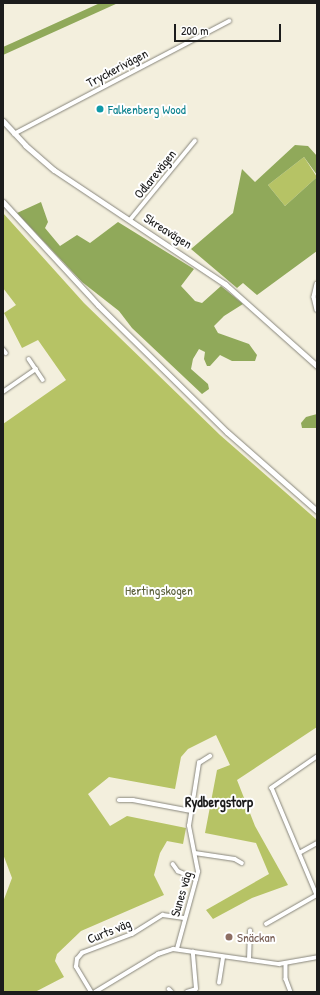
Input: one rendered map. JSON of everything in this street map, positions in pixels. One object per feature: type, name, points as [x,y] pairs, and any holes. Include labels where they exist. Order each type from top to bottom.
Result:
[{"type":"main road","name":"Skreavägen","points":[[3,121],[14,134],[54,170],[225,284],[317,366]]},
{"type":"main road","points":[[3,202],[98,305],[210,415],[317,511]]},
{"type":"street","name":"Tryckerivägen","points":[[14,134],[229,21]]},
{"type":"street","name":"Odlarevägen","points":[[130,220],[195,141]]},
{"type":"street","points":[[317,284],[314,297],[317,310]]},
{"type":"street","points":[[3,349],[6,353]]},
{"type":"street","points":[[29,359],[44,380]]},
{"type":"street","points":[[3,392],[36,369]]},
{"type":"street","name":"Sunes väg","points":[[177,950],[184,918],[199,870],[189,831],[191,810],[199,763],[210,756]]},
{"type":"street","points":[[266,924],[317,895],[301,852],[272,788],[317,757]]},
{"type":"street","points":[[119,800],[140,801],[191,810]]},
{"type":"street","points":[[301,852],[317,843]]},
{"type":"street","points":[[195,853],[236,859],[242,864]]},
{"type":"street","points":[[172,864],[178,871],[196,879]]},
{"type":"street","name":"Curts väg","points":[[91,992],[76,967],[77,959],[82,953],[132,934],[163,915],[184,918]]},
{"type":"street","points":[[249,960],[250,931]]},
{"type":"street","points":[[95,992],[158,954],[177,950],[286,964],[317,957]]},
{"type":"street","points":[[187,992],[196,989],[193,952]]},
{"type":"street","points":[[219,982],[223,957]]},
{"type":"street","points":[[286,964],[286,979],[291,992]]},
{"type":"green space","points":[[100,3],[118,3],[3,55],[3,47]]},
{"type":"green space","points":[[295,145],[308,146],[317,156],[317,175],[304,157],[268,185],[285,206],[317,177],[317,251],[257,295],[243,283],[237,288],[191,249],[233,213],[242,169],[255,182]]},
{"type":"green space","points":[[304,157],[317,177],[285,206],[268,185]]},
{"type":"green space","points":[[41,202],[48,222],[45,228],[60,246],[77,235],[90,243],[118,222],[194,269],[181,286],[195,301],[202,303],[221,286],[243,304],[224,316],[214,326],[218,333],[249,344],[257,355],[255,361],[232,361],[220,355],[210,366],[207,366],[204,359],[205,352],[199,349],[193,359],[191,369],[208,384],[209,389],[202,394],[132,328],[119,311],[82,282],[17,213]]},
{"type":"green space","name":"Hertingskogen","points":[[3,213],[84,303],[220,435],[317,520],[317,727],[237,780],[255,826],[288,885],[252,898],[213,919],[206,910],[269,874],[256,843],[205,833],[217,770],[230,765],[216,735],[188,749],[181,757],[175,789],[109,777],[88,794],[110,826],[127,816],[186,828],[183,844],[167,841],[160,853],[154,875],[164,895],[81,931],[57,954],[55,961],[64,977],[35,992],[3,992],[3,902],[12,878],[3,854],[3,424],[66,380],[38,340],[22,348],[4,313],[16,305],[3,288]]},
{"type":"green space","points":[[317,414],[317,428],[302,428],[301,423],[306,417]]},
{"type":"place","name":"Falkenberg Wood","points":[[100,109]]},
{"type":"place","name":"Snäckan","points":[[229,937]]},
{"type":"district","name":"Rydbergstorp","points":[[219,802]]}]
